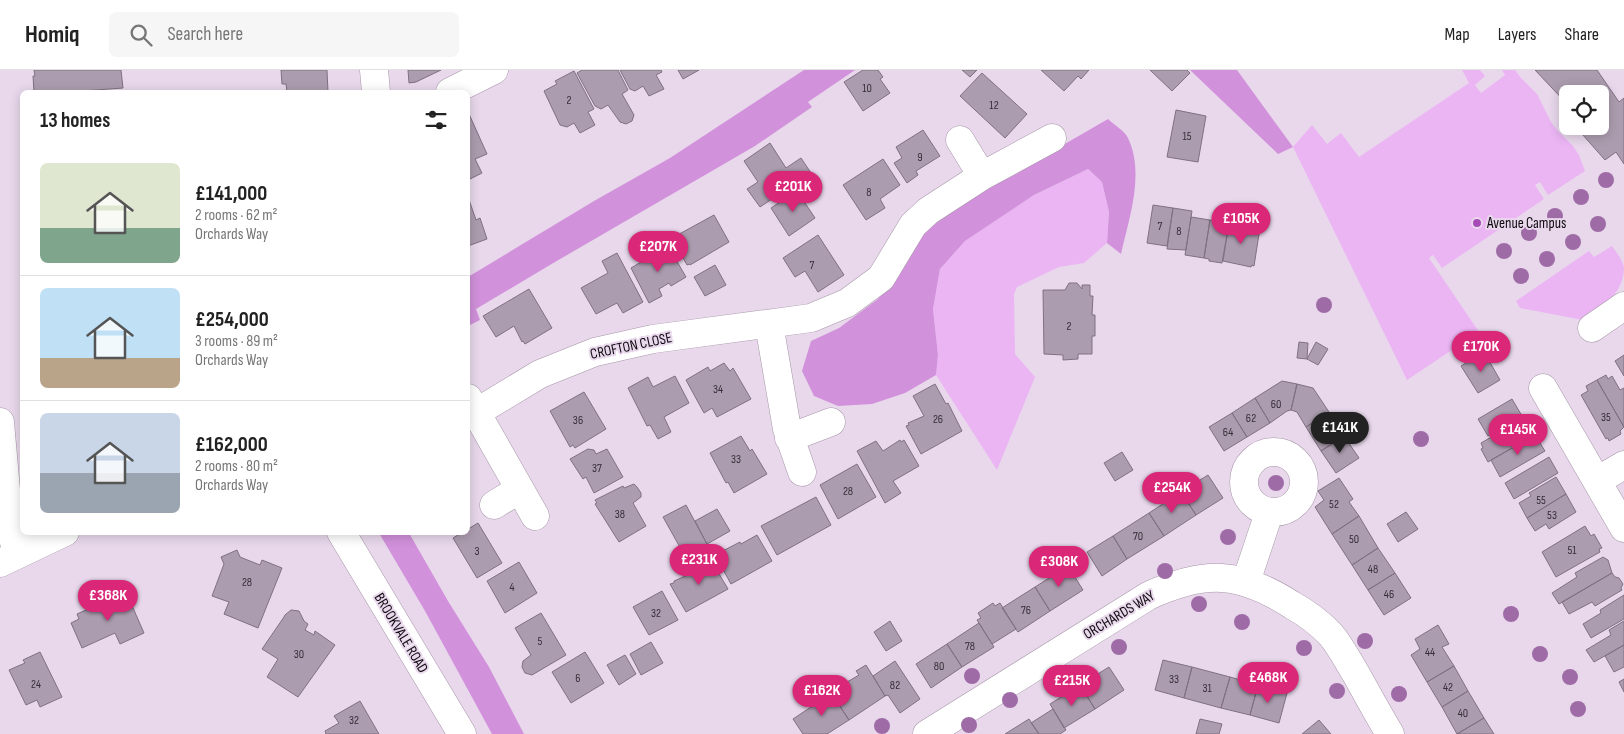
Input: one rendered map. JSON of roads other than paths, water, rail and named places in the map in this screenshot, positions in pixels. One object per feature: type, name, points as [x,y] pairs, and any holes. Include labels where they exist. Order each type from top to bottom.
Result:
[{"type":"street","points":[[374,70],[376,90]]},
{"type":"street","points":[[454,90],[494,70]]},
{"type":"street","name":"CROFTON CLOSE","points":[[472,405],[540,374],[595,352],[653,339],[811,318],[847,303],[881,278],[913,224],[928,211],[982,176],[1052,138]]},
{"type":"street","points":[[960,140],[982,176]]},
{"type":"street","points":[[1592,328],[1624,306]]},
{"type":"street","points":[[769,324],[786,429],[802,472]]},
{"type":"street","points":[[1543,388],[1624,528]]},
{"type":"street","points":[[472,405],[535,516]]},
{"type":"street","points":[[0,422],[9,524],[14,542],[10,558]]},
{"type":"street","points":[[790,438],[831,422]]},
{"type":"street","points":[[1597,481],[1624,466]]},
{"type":"street","points":[[494,504],[520,489]]},
{"type":"street","points":[[1246,582],[1269,513]]},
{"type":"street","points":[[10,558],[59,535]]},
{"type":"street","name":"BROOKVALE ROAD","points":[[343,535],[462,734]]},
{"type":"street","name":"ORCHARDS WAY","points":[[928,734],[1148,596],[1168,587],[1205,578],[1237,579],[1246,582],[1269,591],[1318,622],[1343,651],[1390,734]]},
{"type":"place","name":"Avenue Campus","points":[[1477,223]]}]
